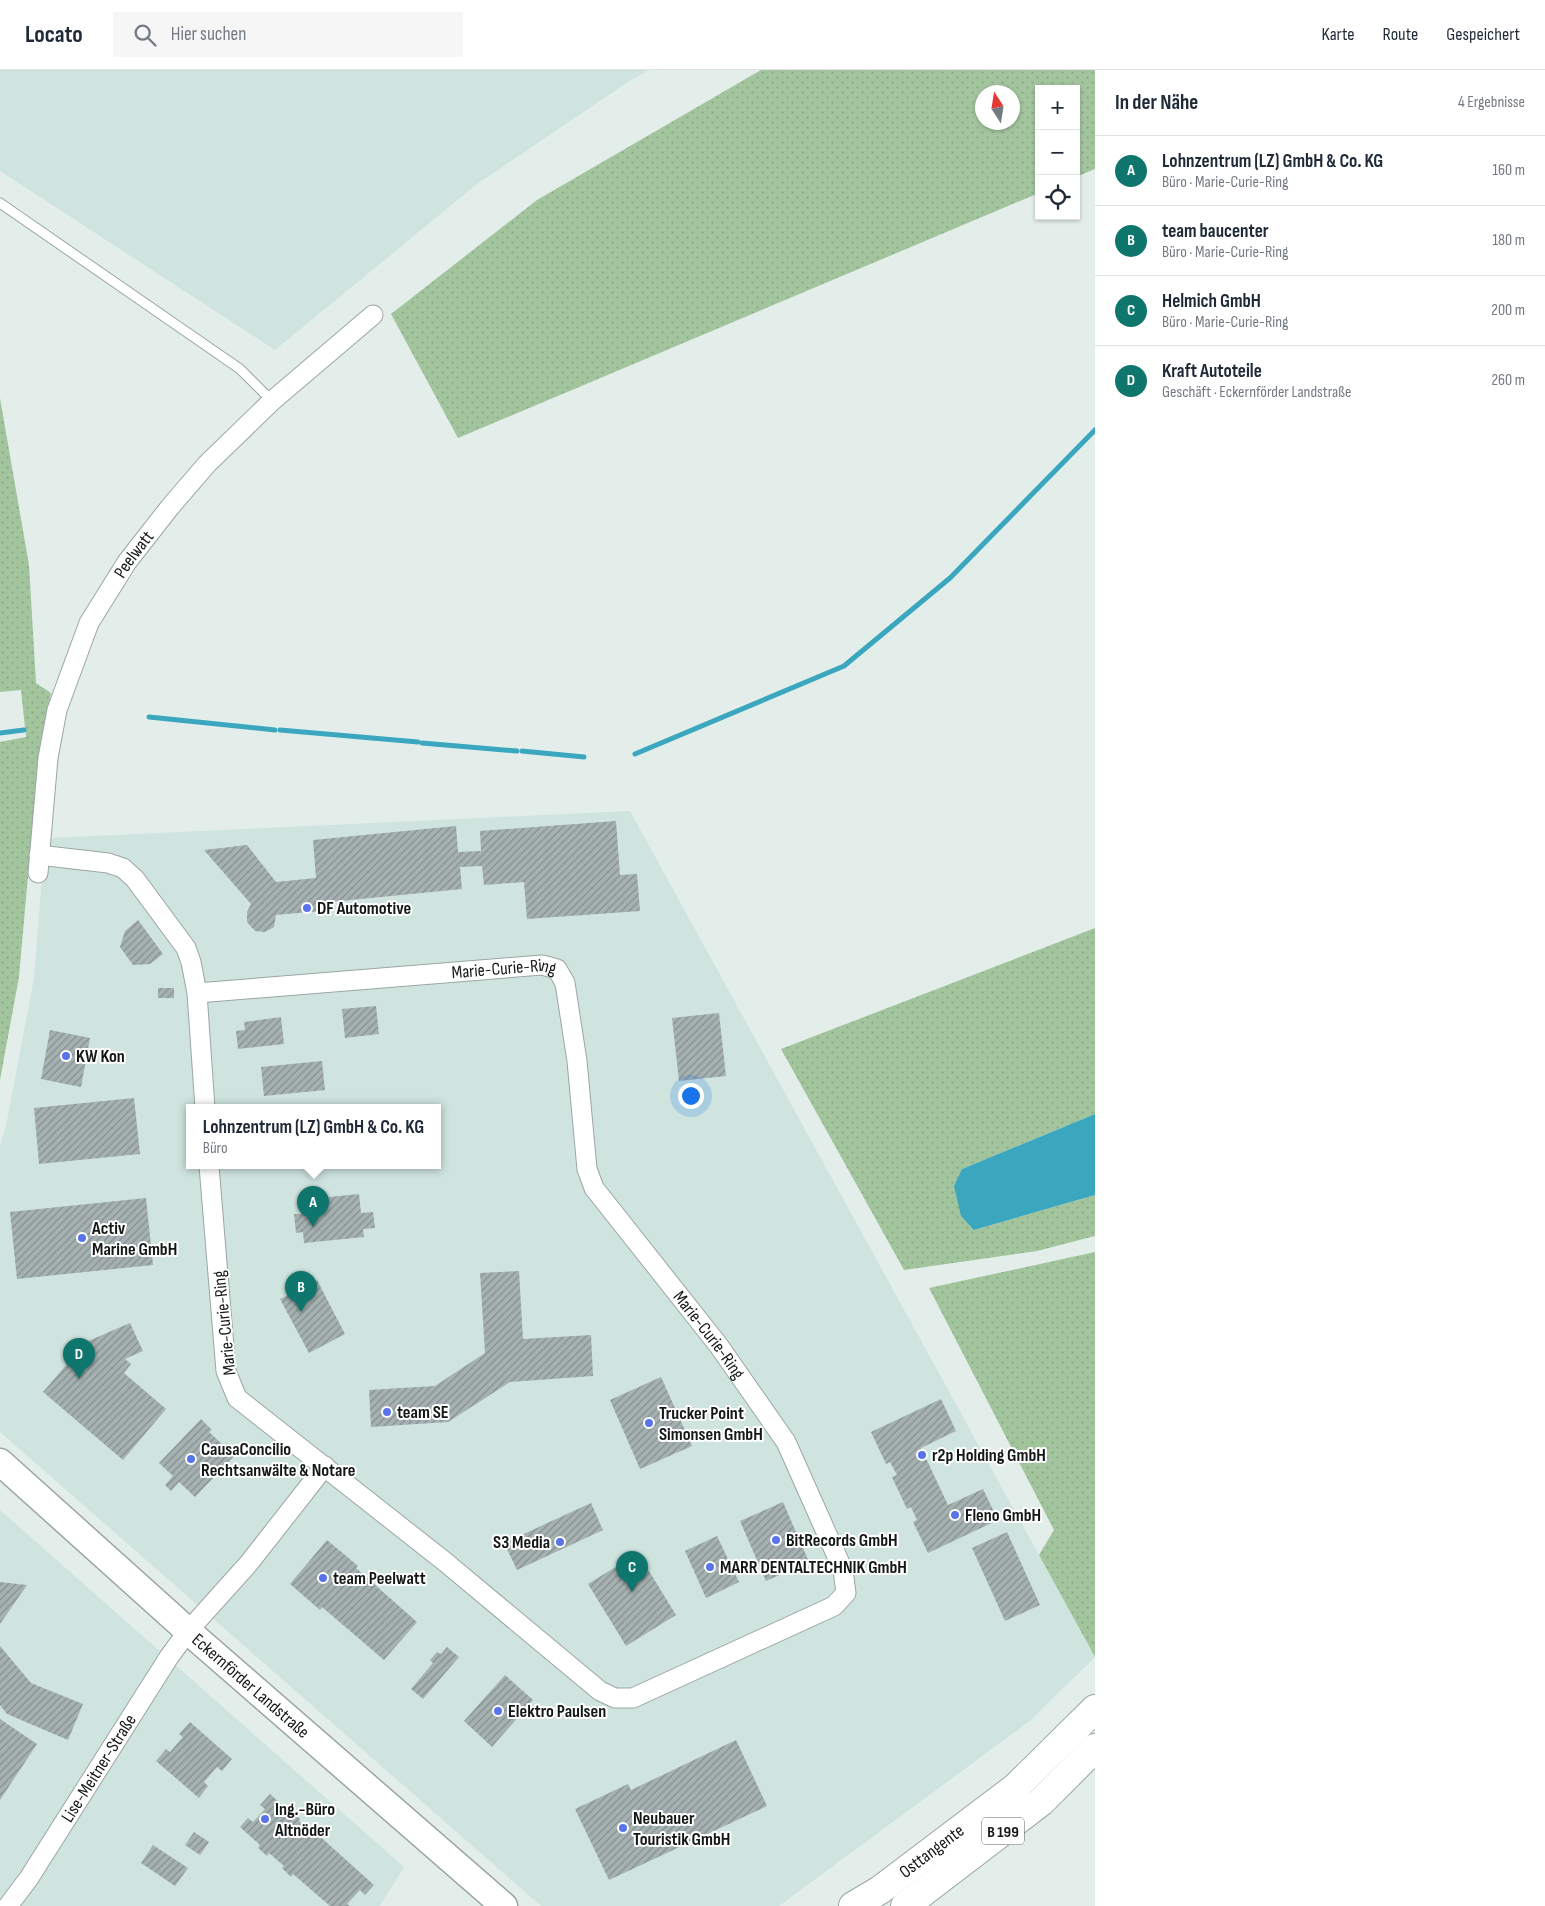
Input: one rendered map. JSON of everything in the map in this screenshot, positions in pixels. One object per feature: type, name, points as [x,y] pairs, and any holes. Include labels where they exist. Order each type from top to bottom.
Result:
[{"type":"main road","name":"Osttangente","points":[[853,1906],[880,1890],[1016,1787],[1095,1709]]},
{"type":"main road","name":"Osttangente","points":[[905,1906],[1041,1802],[1095,1748]]},
{"type":"street","name":"Peelwatt","points":[[196,993],[191,962],[186,948],[135,880],[123,868],[108,863],[38,864],[48,758],[57,710],[90,623],[128,562],[170,507],[207,464],[272,401],[373,315]]},
{"type":"street","name":"Marie-Curie-Ring","points":[[196,993],[542,965],[557,969],[565,983],[577,1061],[587,1169],[594,1188],[719,1346],[786,1442],[843,1570],[846,1593],[834,1606],[633,1698],[615,1698],[600,1691],[444,1561],[237,1398],[226,1371],[209,1169]]},
{"type":"street","points":[[196,993],[205,1104]]},
{"type":"street","name":"Eckernförder Landstraße","points":[[0,1462],[188,1632],[504,1906]]},
{"type":"street","points":[[188,1632],[250,1563],[325,1466]]},
{"type":"street","name":"Lise-Meitner-Straße","points":[[8,1906],[39,1862],[169,1657],[188,1632]]},
{"type":"lane","points":[[0,203],[240,369],[272,401]]},
{"type":"shaded area","points":[[0,70],[649,70],[628,82],[477,184],[275,350],[0,171]]},
{"type":"shaded area","points":[[630,811],[1095,1657],[1031,1720],[779,1906],[541,1906],[0,1432],[0,1146],[6,1126],[34,978],[44,849],[50,838]]},
{"type":"shaded area","points":[[0,1510],[404,1867],[380,1906],[0,1906]]},
{"type":"green space","points":[[761,70],[1095,70],[1095,169],[1080,175],[1080,85],[1035,85],[1035,195],[458,438],[391,314],[537,200]]},
{"type":"green space","points":[[0,398],[29,565],[36,683],[51,693],[36,786],[19,977],[0,1080],[0,742],[26,737],[21,690],[0,692]]},
{"type":"green space","points":[[1095,928],[1095,1114],[962,1169],[974,1230],[1095,1195],[1095,1236],[1037,1251],[904,1270],[781,1049]]},
{"type":"green space","points":[[1095,1252],[1095,1657],[1039,1555],[1054,1530],[929,1288]]},
{"type":"water","points":[[1095,1114],[1095,1195],[974,1230],[961,1216],[954,1186],[962,1169]]},
{"type":"building","points":[[616,821],[620,875],[637,874],[640,911],[527,919],[524,882],[484,885],[482,866],[460,867],[462,889],[320,903],[321,911],[276,915],[274,927],[265,932],[255,931],[247,922],[247,912],[251,904],[204,850],[247,845],[276,882],[316,878],[313,840],[456,826],[458,852],[481,851],[480,831]]},
{"type":"building","points":[[138,920],[163,954],[150,964],[133,965],[120,947],[125,931]]},
{"type":"building","points":[[158,988],[174,988],[174,998],[158,998]]},
{"type":"building","points":[[376,1006],[379,1034],[345,1038],[342,1009]]},
{"type":"building","points":[[719,1013],[726,1076],[679,1081],[672,1018]]},
{"type":"building","points":[[281,1017],[284,1044],[238,1049],[236,1031],[245,1030],[244,1022]]},
{"type":"building","points":[[50,1030],[90,1038],[81,1087],[41,1079]]},
{"type":"building","points":[[322,1061],[325,1090],[264,1096],[261,1067]]},
{"type":"building","points":[[134,1098],[140,1154],[39,1164],[34,1108]]},
{"type":"building","points":[[359,1194],[361,1213],[373,1212],[375,1228],[363,1229],[364,1237],[304,1243],[303,1232],[296,1233],[294,1214],[301,1214],[300,1200]]},
{"type":"building","name":"Activ Marine GmbH","points":[[146,1198],[153,1265],[17,1279],[10,1212]]},
{"type":"building","points":[[519,1271],[523,1339],[591,1335],[593,1376],[510,1382],[448,1422],[371,1427],[369,1390],[435,1386],[485,1353],[480,1273]]},
{"type":"building","points":[[317,1280],[345,1334],[309,1353],[280,1299]]},
{"type":"building","points":[[130,1323],[143,1351],[125,1359],[131,1364],[124,1373],[166,1409],[123,1460],[43,1392],[86,1342]]},
{"type":"building","points":[[661,1377],[692,1446],[640,1469],[610,1400]]},
{"type":"building","points":[[941,1399],[956,1431],[921,1448],[948,1505],[983,1489],[998,1520],[928,1553],[913,1522],[917,1520],[911,1507],[907,1509],[892,1477],[897,1475],[890,1462],[886,1464],[871,1432]]},
{"type":"building","points":[[201,1419],[212,1430],[209,1432],[224,1446],[227,1443],[237,1453],[195,1497],[179,1482],[171,1491],[165,1485],[173,1476],[159,1463]]},
{"type":"building","points":[[783,1502],[809,1562],[766,1581],[740,1521]]},
{"type":"building","points":[[591,1503],[603,1530],[517,1570],[504,1543]]},
{"type":"building","points":[[1007,1532],[1040,1605],[1005,1621],[972,1548]]},
{"type":"building","points":[[717,1536],[739,1582],[706,1598],[685,1551]]},
{"type":"building","points":[[327,1540],[358,1566],[356,1568],[417,1622],[384,1660],[322,1607],[320,1610],[290,1584]]},
{"type":"building","points":[[638,1553],[676,1615],[626,1646],[588,1584]]},
{"type":"building","points":[[0,1582],[27,1585],[0,1624]]},
{"type":"building","points":[[0,1646],[31,1683],[83,1704],[68,1740],[7,1714],[0,1705]]},
{"type":"building","points":[[447,1647],[459,1657],[423,1699],[411,1689],[433,1663],[430,1660],[437,1652],[441,1654]]},
{"type":"building","points":[[505,1675],[533,1700],[492,1747],[464,1721]]},
{"type":"building","points":[[0,1719],[37,1744],[0,1800]]},
{"type":"building","points":[[190,1722],[232,1759],[222,1771],[217,1767],[204,1782],[208,1786],[199,1798],[156,1761],[166,1749],[170,1752],[183,1737],[179,1734]]},
{"type":"building","points":[[736,1740],[767,1806],[609,1880],[575,1809],[628,1784],[631,1790]]},
{"type":"building","points":[[270,1794],[290,1812],[291,1810],[300,1819],[299,1821],[313,1834],[315,1832],[374,1885],[365,1895],[360,1890],[347,1904],[350,1906],[330,1906],[293,1874],[291,1877],[282,1868],[284,1866],[269,1853],[267,1856],[258,1848],[260,1845],[240,1827],[248,1818],[253,1822],[265,1809],[260,1805]]},
{"type":"building","points":[[194,1832],[209,1842],[200,1855],[185,1845]]},
{"type":"building","points":[[153,1845],[188,1868],[175,1886],[141,1863]]},
{"type":"waterway","points":[[635,754],[844,666],[950,578],[1095,430]]},
{"type":"waterway","points":[[149,717],[275,730]]},
{"type":"waterway","points":[[0,733],[24,730]]},
{"type":"waterway","points":[[280,730],[418,742]]},
{"type":"waterway","points":[[422,743],[517,751]]},
{"type":"waterway","points":[[522,751],[584,757]]},
{"type":"place","name":"DF Automotive","points":[[307,908]]},
{"type":"place","name":"KW Kon","points":[[66,1056]]},
{"type":"place","name":"Lohnzentrum (LZ) GmbH & Co. KG","points":[[313,1227]]},
{"type":"place","name":"Activ Marine GmbH","points":[[82,1238]]},
{"type":"place","name":"team baucenter","points":[[301,1312]]},
{"type":"place","name":"Kraft Autoteile","points":[[79,1379]]},
{"type":"place","name":"team SE","points":[[387,1412]]},
{"type":"place","name":"Trucker Point Simonsen GmbH","points":[[649,1423]]},
{"type":"place","name":"r2p Holding GmbH","points":[[922,1455]]},
{"type":"place","name":"CausaConcilio Rechtsanwälte & Notare","points":[[191,1459]]},
{"type":"place","name":"Fleno GmbH","points":[[955,1515]]},
{"type":"place","name":"BitRecords GmbH","points":[[776,1540]]},
{"type":"place","name":"S3 Media","points":[[560,1542]]},
{"type":"place","name":"MARR DENTALTECHNIK GmbH","points":[[710,1567]]},
{"type":"place","name":"team Peelwatt","points":[[323,1578]]},
{"type":"place","name":"Helmich GmbH","points":[[632,1592]]},
{"type":"place","name":"Elektro Paulsen","points":[[498,1711]]},
{"type":"place","name":"Ing.-Büro Altnöder","points":[[265,1819]]},
{"type":"place","name":"Neubauer Touristik GmbH","points":[[623,1828]]}]
